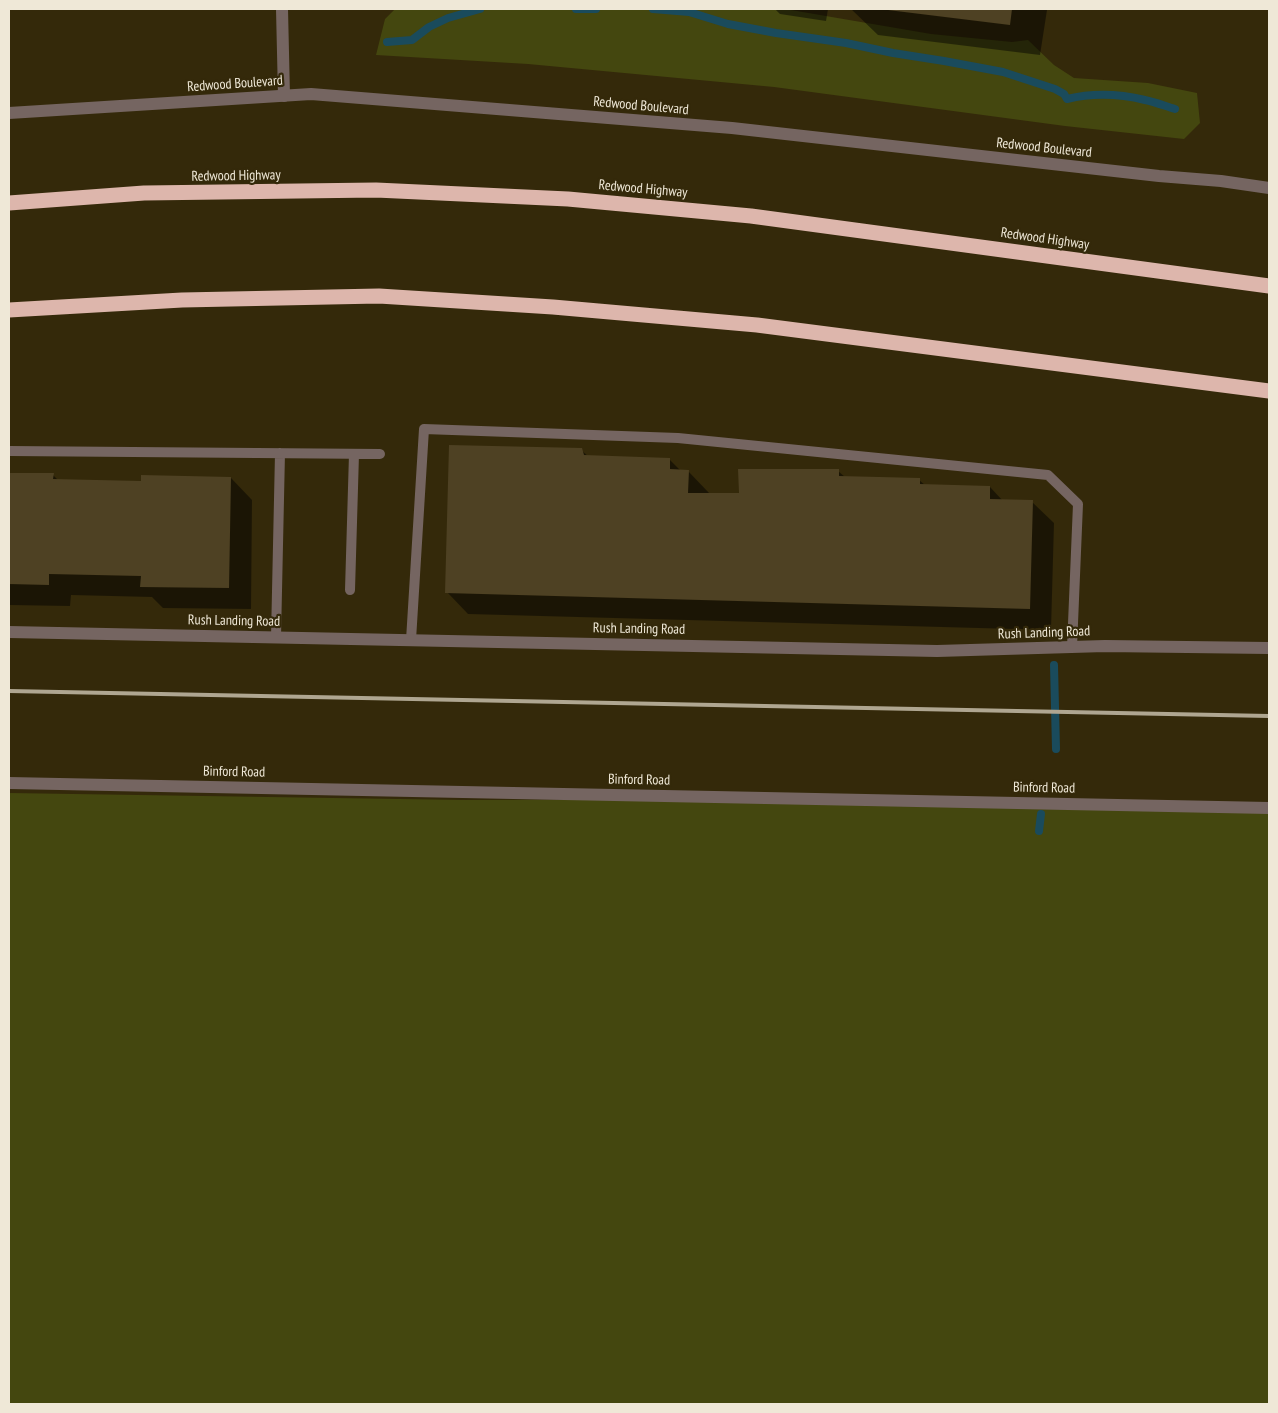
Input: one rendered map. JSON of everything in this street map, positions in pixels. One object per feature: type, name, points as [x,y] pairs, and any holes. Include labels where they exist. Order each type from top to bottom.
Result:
[{"type":"highway","name":"Redwood Highway","points":[[9,203],[144,193],[376,190],[568,199],[751,216],[1269,286]]},
{"type":"highway","points":[[9,310],[182,300],[379,296],[543,307],[757,325],[1269,391]]},
{"type":"street","points":[[282,9],[284,96]]},
{"type":"street","name":"Redwood Boulevard","points":[[9,113],[311,94],[732,128],[1159,176],[1221,181],[1269,188]]},
{"type":"street","name":"Rush Landing Road","points":[[9,632],[938,651],[1072,647],[1269,648]]},
{"type":"street","name":"Binford Road","points":[[9,782],[1269,808]]},
{"type":"lane","points":[[411,640],[424,430],[678,438],[1048,475],[1078,504],[1072,647]]},
{"type":"lane","points":[[9,451],[380,454]]},
{"type":"lane","points":[[276,637],[280,453]]},
{"type":"lane","points":[[350,590],[354,454]]},
{"type":"shaded area","points":[[395,9],[785,9],[931,34],[1012,42],[1028,40],[1054,65],[1074,78],[1148,83],[1197,93],[1200,123],[1184,139],[1065,126],[774,87],[528,64],[376,55],[385,19]]},
{"type":"shaded area","points":[[9,793],[464,800],[844,799],[1269,807],[1269,1404],[9,1404]]},
{"type":"building","points":[[888,9],[1012,9],[1010,25]]},
{"type":"building","points":[[449,445],[582,448],[584,455],[670,458],[670,469],[689,470],[688,493],[739,493],[738,469],[839,469],[839,476],[920,478],[920,484],[990,486],[990,499],[1033,500],[1030,609],[445,593]]},
{"type":"building","points":[[9,473],[54,473],[53,479],[141,481],[141,475],[231,477],[229,588],[140,587],[141,576],[49,574],[49,585],[9,584]]},
{"type":"waterway","points":[[387,42],[412,40],[429,27],[448,18],[480,9]]},
{"type":"waterway","points":[[576,9],[596,9]]},
{"type":"waterway","points":[[653,9],[689,12],[728,24],[846,43],[1003,72],[1055,89],[1064,94],[1067,99],[1096,95],[1116,95],[1149,101],[1175,109]]},
{"type":"waterway","points":[[1054,665],[1056,749]]},
{"type":"waterway","points":[[1039,831],[1041,814]]},
{"type":"railway","points":[[9,691],[1269,716]]}]
